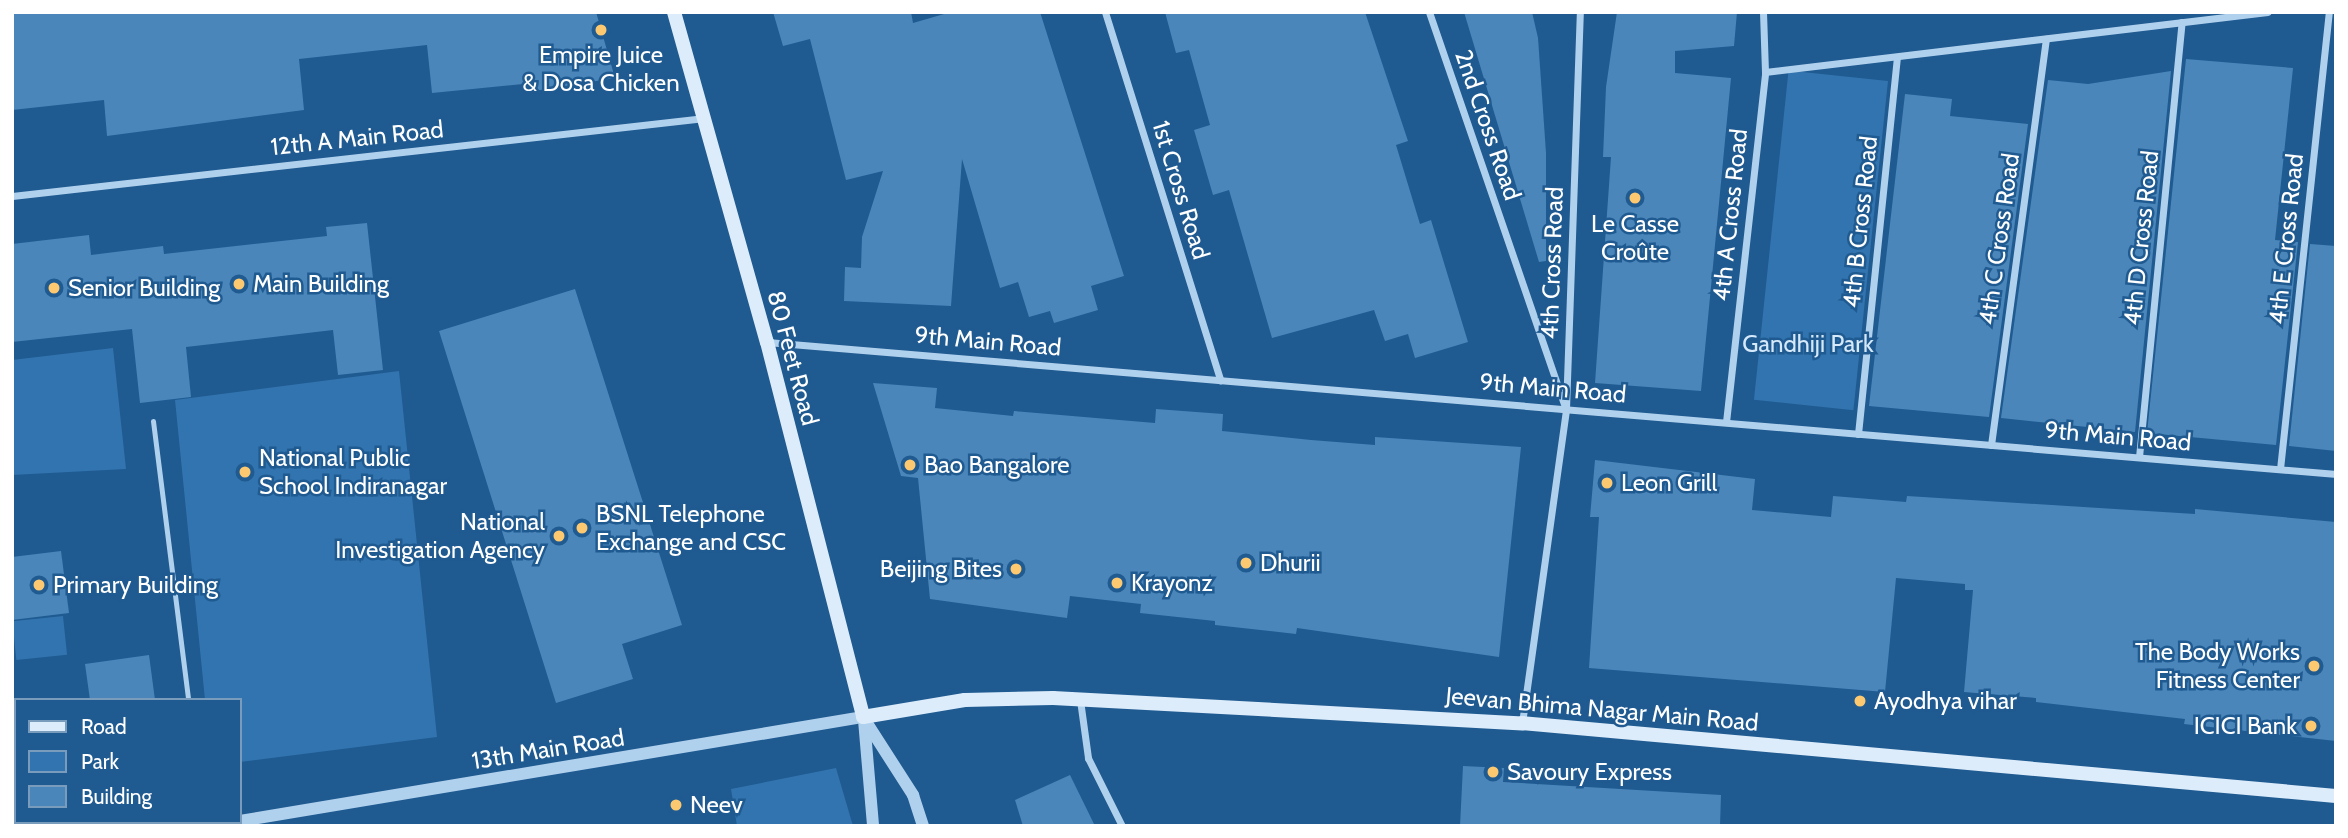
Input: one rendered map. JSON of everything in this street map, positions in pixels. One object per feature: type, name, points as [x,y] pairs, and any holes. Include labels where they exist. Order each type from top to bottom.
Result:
[{"type":"main road","name":"80 Feet Road","points":[[674,12],[767,342],[863,717]]},
{"type":"main road","name":"Jeevan Bhima Nagar Main Road","points":[[863,717],[965,700],[1079,699],[1522,723],[2336,796]]},
{"type":"street","name":"1st Cross Road","points":[[1105,12],[1220,380]]},
{"type":"street","name":"2nd Cross Road","points":[[1429,12],[1566,409]]},
{"type":"street","name":"4th Cross Road","points":[[1522,723],[1566,409],[1580,12]]},
{"type":"street","name":"4th A Cross Road","points":[[1726,422],[1765,72],[1763,12]]},
{"type":"street","points":[[1765,72],[2267,12]]},
{"type":"street","name":"4th E Cross Road","points":[[2280,469],[2329,12]]},
{"type":"street","name":"4th D Cross Road","points":[[2139,457],[2182,22]]},
{"type":"street","name":"4th C Cross Road","points":[[1991,444],[2046,39]]},
{"type":"street","name":"4th B Cross Road","points":[[1858,433],[1897,57]]},
{"type":"street","name":"12th A Main Road","points":[[12,196],[705,118]]},
{"type":"street","name":"9th Main Road","points":[[767,342],[2336,474]]},
{"type":"street","points":[[1079,699],[1088,758],[1122,826]]},
{"type":"street","name":"13th Main Road","points":[[242,821],[863,717]]},
{"type":"street","name":"80 Feet Road","points":[[863,717],[873,826]]},
{"type":"street","name":"80 Feet Road","points":[[863,717],[913,795],[923,826]]},
{"type":"lane","points":[[153,421],[188,698]]},
{"type":"green space","name":"Gandhiji Park","points":[[1789,71],[1888,81],[1853,410],[1754,400]]},
{"type":"green space","points":[[113,348],[126,469],[12,475],[12,360]]},
{"type":"green space","points":[[399,371],[437,737],[242,762],[242,698],[205,698],[175,400]]},
{"type":"green space","points":[[63,616],[67,655],[16,660],[12,621]]},
{"type":"green space","points":[[836,768],[853,826],[737,826],[731,789]]},
{"type":"building","points":[[12,12],[596,12],[615,78],[534,91],[533,83],[432,93],[427,45],[299,59],[304,110],[107,136],[104,100],[12,110]]},
{"type":"building","points":[[773,12],[911,12],[913,23],[951,12],[1040,12],[1124,276],[1091,286],[1098,310],[1054,323],[1050,311],[1029,317],[1018,282],[1000,288],[962,159],[951,306],[844,301],[845,267],[861,268],[862,237],[883,171],[846,180],[810,39],[783,46]]},
{"type":"building","points":[[1165,12],[1365,12],[1408,141],[1396,145],[1420,224],[1431,220],[1468,342],[1415,358],[1408,334],[1385,341],[1374,310],[1272,338],[1229,190],[1213,195],[1194,130],[1210,125],[1189,50],[1176,53]]},
{"type":"building","points":[[1464,12],[1532,12],[1538,38],[1546,153],[1546,261],[1539,262]]},
{"type":"building","points":[[1617,12],[1737,12],[1734,46],[1675,51],[1675,73],[1731,78],[1701,391],[1595,383],[1611,157],[1603,157],[1606,87]]},
{"type":"building","points":[[2186,59],[2293,68],[2275,240],[2298,242],[2276,445],[2147,433]]},
{"type":"building","points":[[2171,71],[2135,432],[2001,418],[2048,80],[2088,84]]},
{"type":"building","points":[[1905,94],[1952,99],[1950,116],[2028,124],[1989,417],[1869,406]]},
{"type":"building","name":"Main Building","points":[[367,223],[383,370],[338,375],[333,330],[186,347],[191,397],[140,403],[132,329],[12,342],[12,244],[89,235],[91,255],[163,246],[164,254],[327,236],[326,227]]},
{"type":"building","points":[[2310,244],[2336,246],[2336,451],[2289,446]]},
{"type":"building","points":[[575,289],[682,625],[622,644],[633,679],[556,703],[439,331]]},
{"type":"building","points":[[873,383],[937,388],[935,408],[1013,416],[1014,411],[1155,423],[1156,409],[1223,414],[1222,431],[1375,445],[1375,437],[1521,447],[1499,657],[1297,628],[1296,634],[1215,625],[1215,621],[1140,613],[1141,604],[1070,596],[1067,618],[930,599],[918,478],[901,476]]},
{"type":"building","points":[[1595,460],[1755,479],[1752,510],[1831,517],[1833,496],[1906,502],[1907,496],[2195,514],[2195,509],[2336,522],[2336,741],[2184,724],[2185,719],[2036,702],[2036,698],[1964,692],[1973,590],[1965,590],[1965,584],[1896,578],[1885,692],[1589,668],[1599,517],[1590,517]]},
{"type":"building","name":"Primary Building","points":[[61,551],[69,613],[12,620],[12,557]]},
{"type":"building","points":[[149,655],[155,698],[90,698],[85,664]]},
{"type":"building","points":[[1463,766],[1504,768],[1503,782],[1721,795],[1720,826],[1460,826]]},
{"type":"building","points":[[1070,775],[1095,826],[1023,826],[1015,800]]},
{"type":"place","name":"Empire Juice & Dosa Chicken","points":[[601,30]]},
{"type":"place","name":"Le Casse Croûte","points":[[1635,198]]},
{"type":"place","name":"Main Building","points":[[239,284]]},
{"type":"place","name":"Senior Building","points":[[54,288]]},
{"type":"place","name":"Bao Bangalore","points":[[910,465]]},
{"type":"place","name":"National Public School Indiranagar","points":[[245,472]]},
{"type":"place","name":"Leon Grill","points":[[1607,483]]},
{"type":"place","name":"BSNL Telephone Exchange and CSC","points":[[582,528]]},
{"type":"place","name":"National Investigation Agency","points":[[559,536]]},
{"type":"place","name":"Dhurii","points":[[1246,563]]},
{"type":"place","name":"Beijing Bites","points":[[1016,569]]},
{"type":"place","name":"Krayonz","points":[[1117,583]]},
{"type":"place","name":"Primary Building","points":[[39,585]]},
{"type":"place","name":"The Body Works Fitness Center","points":[[2314,666]]},
{"type":"place","name":"Ayodhya vihar","points":[[1860,701]]},
{"type":"place","name":"ICICI Bank","points":[[2311,726]]},
{"type":"place","name":"Savoury Express","points":[[1493,772]]},
{"type":"place","name":"Neev","points":[[676,805]]}]
